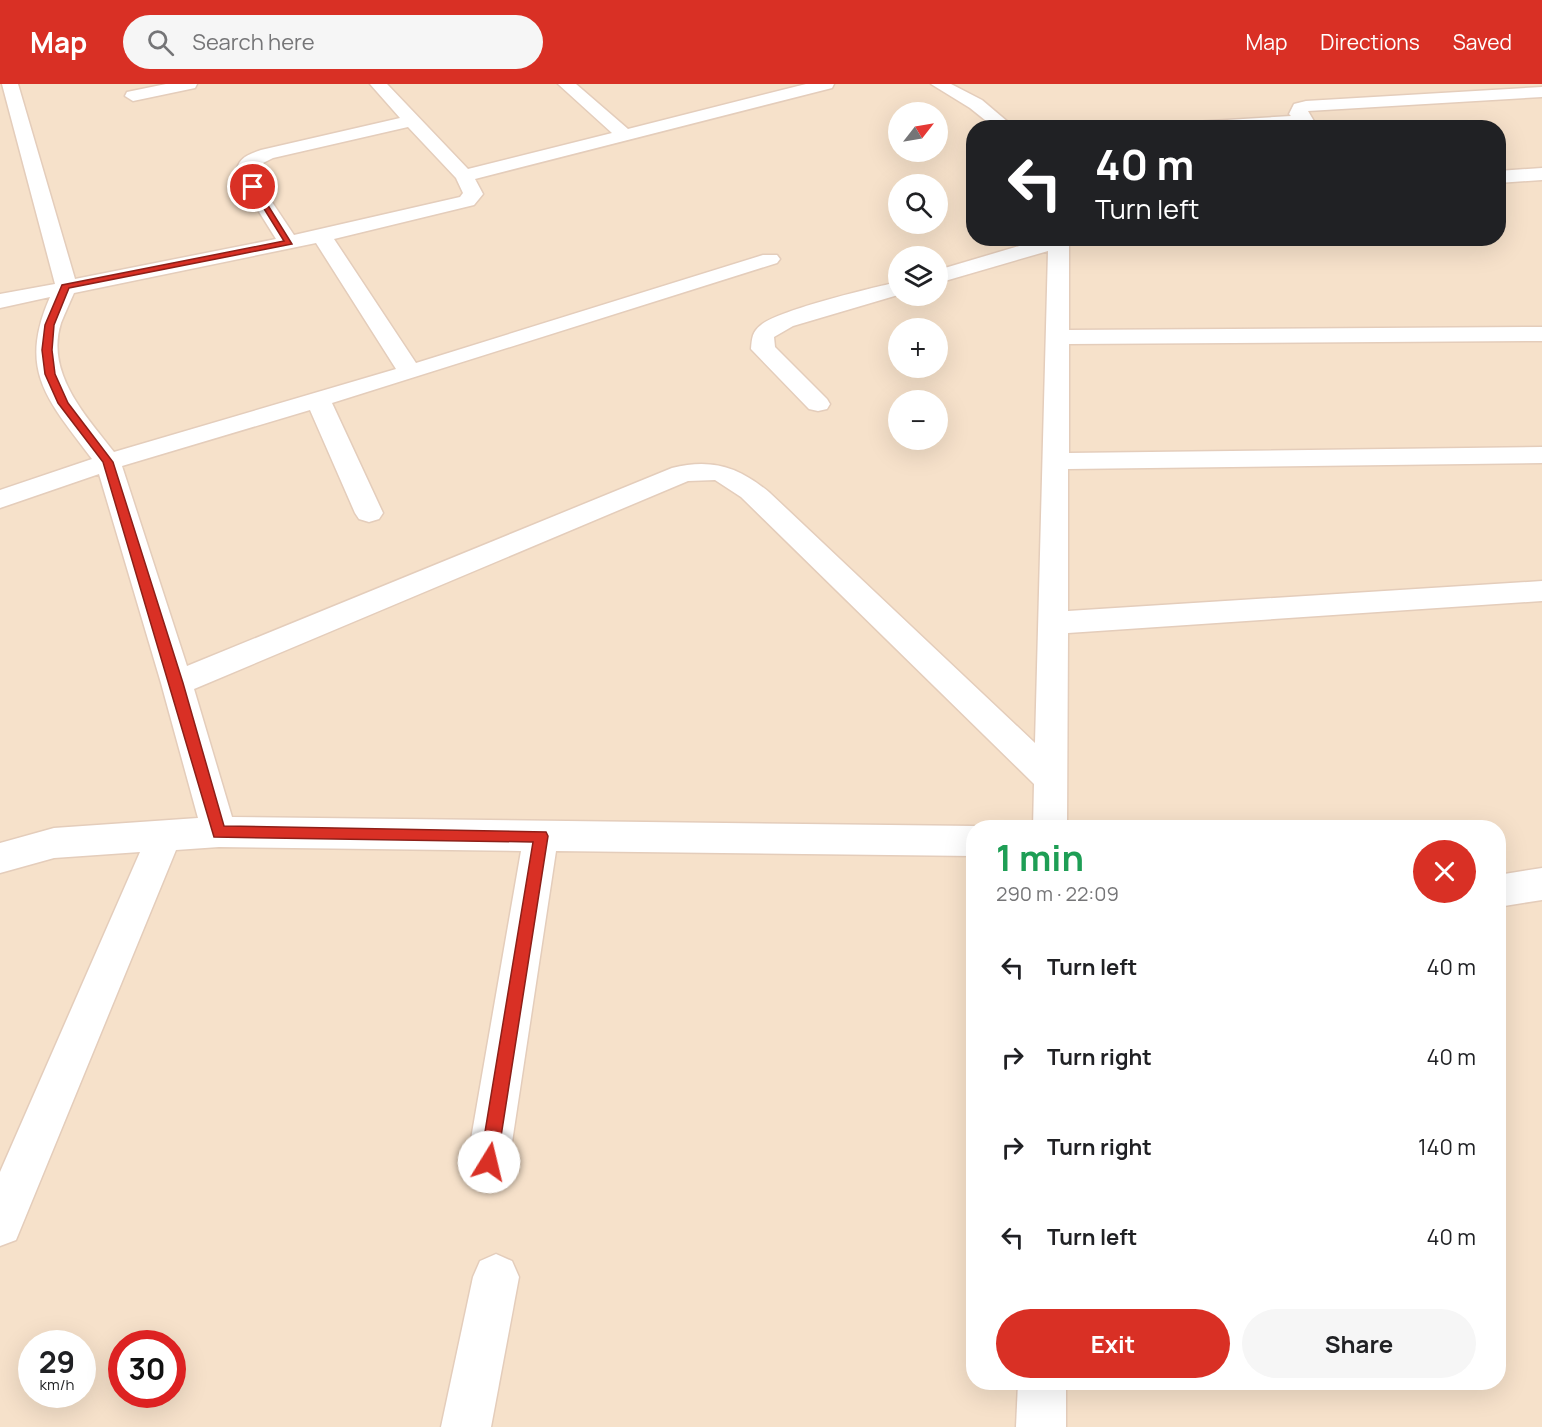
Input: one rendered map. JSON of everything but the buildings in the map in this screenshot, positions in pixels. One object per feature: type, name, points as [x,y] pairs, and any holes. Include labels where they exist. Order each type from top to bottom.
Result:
[{"type":"street","points":[[10,84],[66,286],[49,325],[47,350],[50,374],[63,403],[108,462],[177,683],[219,832]]},
{"type":"street","points":[[133,96],[189,84]]},
{"type":"street","points":[[0,301],[322,236],[467,201],[473,194],[464,176],[378,84]]},
{"type":"street","points":[[566,84],[626,135]]},
{"type":"street","points":[[464,176],[826,84]]},
{"type":"street","points":[[939,84],[976,104],[997,120]]},
{"type":"street","points":[[1304,120],[1297,111],[1306,106],[1542,92]]},
{"type":"street","points":[[0,123],[20,119]]},
{"type":"street","points":[[289,243],[245,175],[246,165],[253,159],[267,154],[411,121]]},
{"type":"street","points":[[1506,176],[1542,174]]},
{"type":"street","points":[[322,236],[410,372]]},
{"type":"street","points":[[948,274],[1039,246]]},
{"type":"street","points":[[1050,820],[1059,246]]},
{"type":"street","points":[[0,499],[108,462],[410,372],[770,259]]},
{"type":"street","points":[[818,404],[763,349],[763,336],[771,328],[785,321],[888,291]]},
{"type":"street","points":[[1058,337],[1542,334]]},
{"type":"street","points":[[318,399],[369,513]]},
{"type":"street","points":[[1056,461],[1542,455]]},
{"type":"street","points":[[177,683],[681,474],[700,469],[719,470],[740,482],[772,508],[1050,778]]},
{"type":"street","points":[[1053,623],[1542,591]]},
{"type":"street","points":[[0,858],[54,843],[219,832],[966,841]]},
{"type":"street","points":[[0,1224],[165,835]]},
{"type":"street","points":[[489,1162],[541,836]]},
{"type":"street","points":[[1506,890],[1542,884]]},
{"type":"street","points":[[466,1427],[496,1277]]},
{"type":"street","points":[[1041,1427],[1042,1390]]},
{"type":"shaded area","points":[[0,84],[1542,84],[1542,1427],[0,1427]]},
{"type":"route","points":[[253,187],[289,243],[66,286],[49,325],[47,350],[50,374],[63,403],[108,462],[177,683],[219,832],[541,836],[489,1162]]}]
